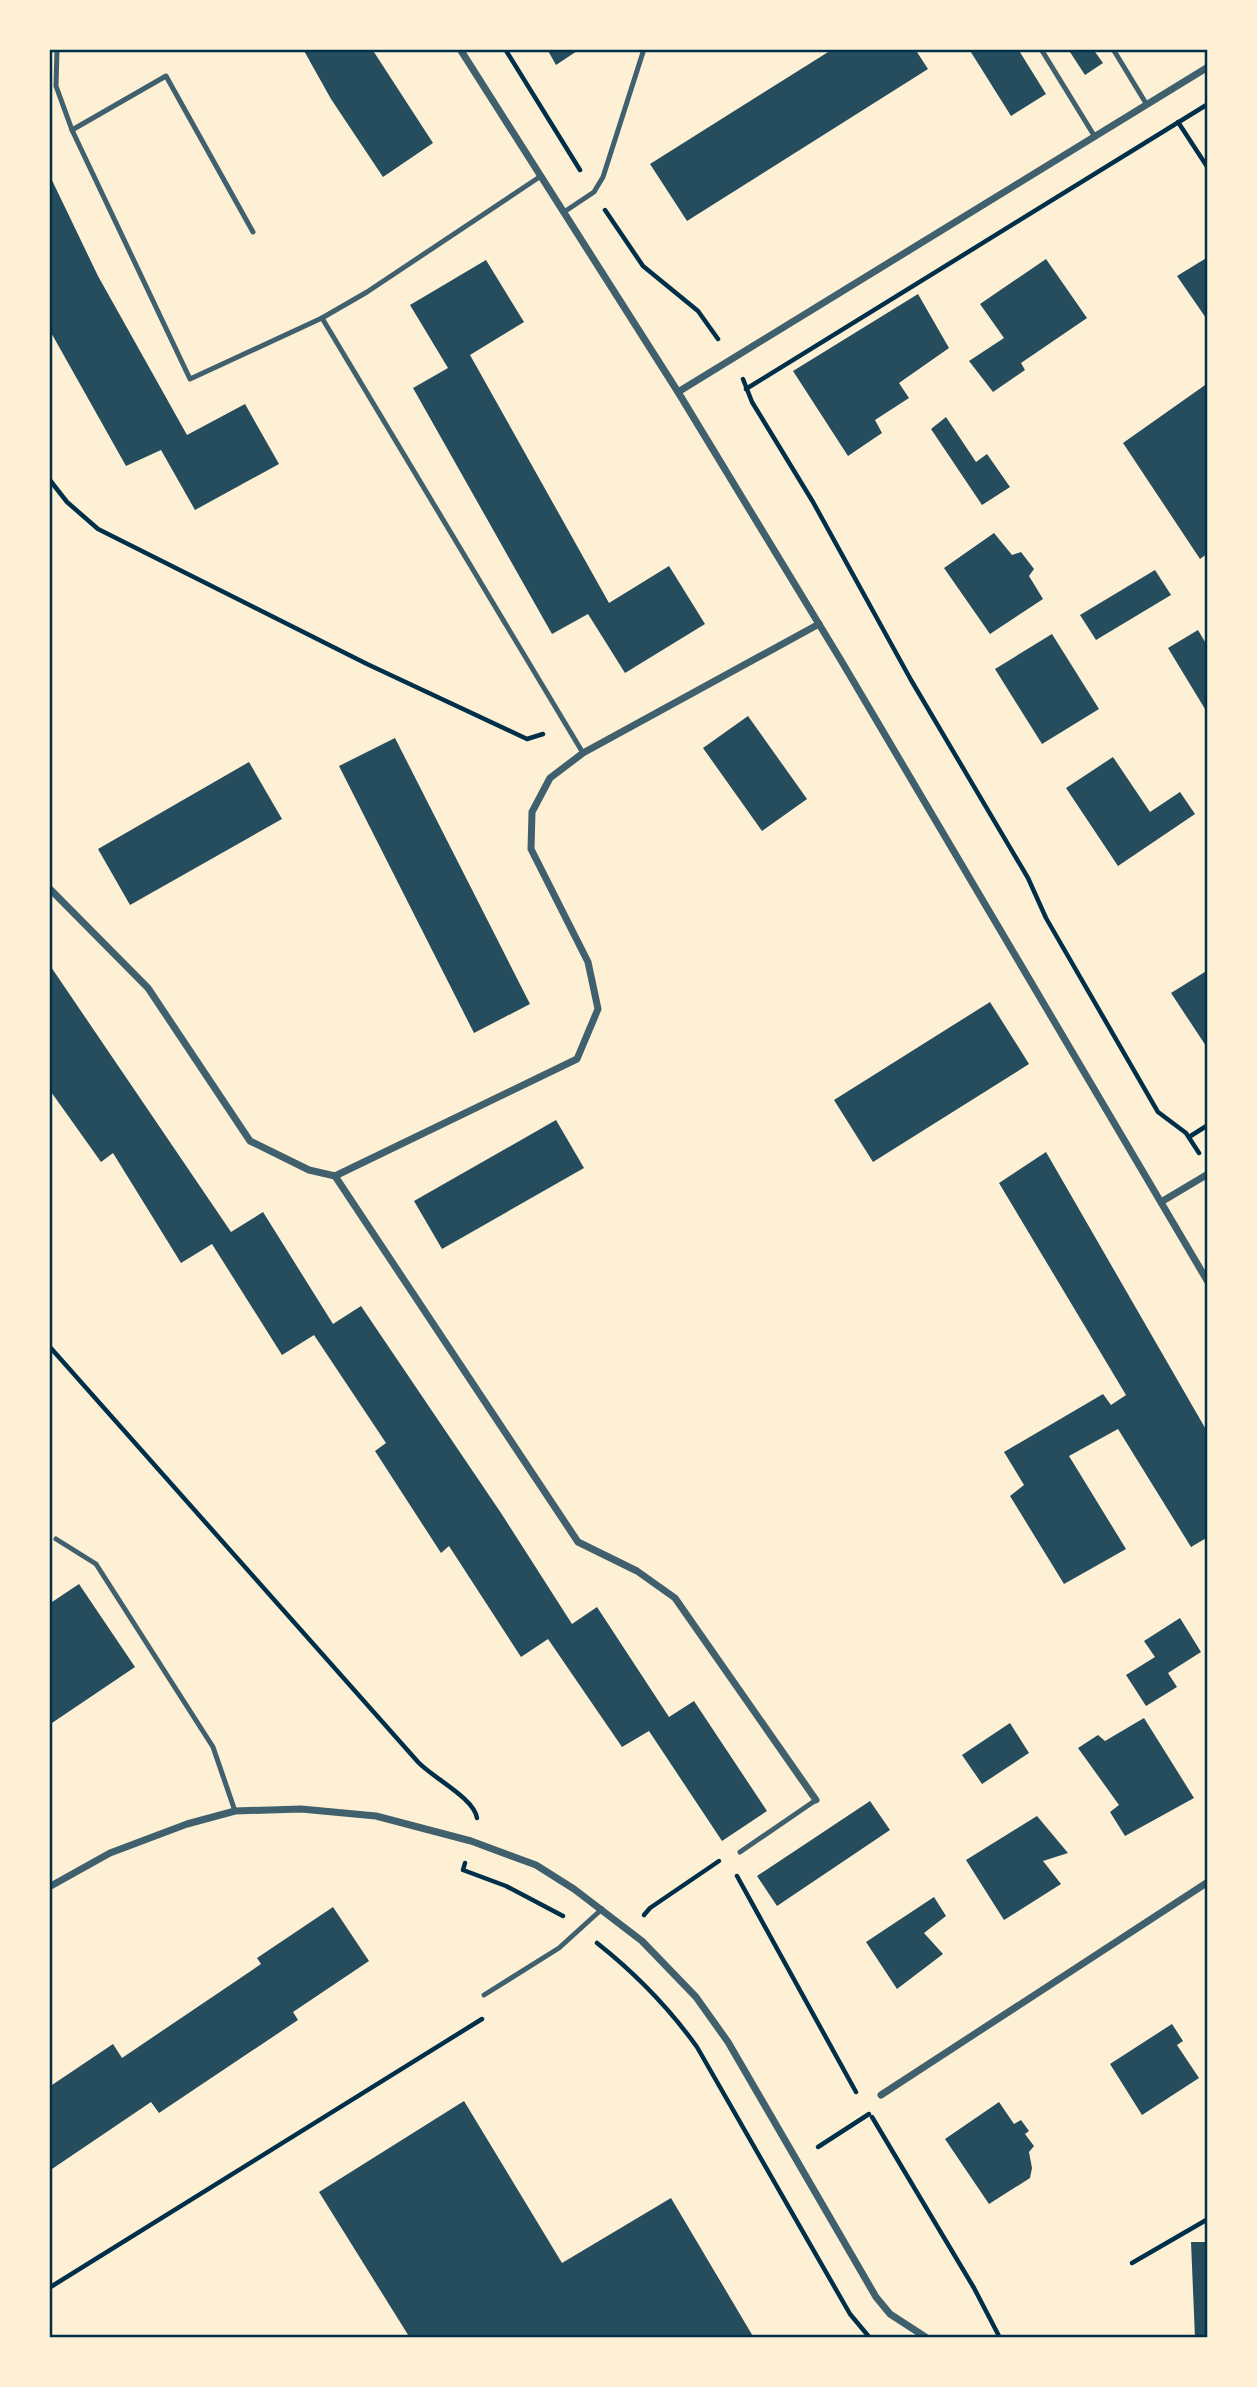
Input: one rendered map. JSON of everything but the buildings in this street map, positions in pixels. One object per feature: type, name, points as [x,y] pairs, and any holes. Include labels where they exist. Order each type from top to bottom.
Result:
[{"type":"street","points":[[460,49],[678,392],[819,624],[1208,1282]]},
{"type":"street","points":[[678,392],[1208,67]]},
{"type":"street","points":[[49,888],[148,988],[250,1141],[309,1170],[335,1176],[577,1059],[598,1009],[588,962],[531,849],[532,812],[550,778],[583,753],[819,624]]},
{"type":"street","points":[[1161,1202],[1208,1174]]},
{"type":"street","points":[[335,1176],[578,1542],[637,1572],[675,1598],[816,1800]]},
{"type":"street","points":[[49,1887],[110,1853],[187,1824],[235,1811],[301,1809],[376,1816],[441,1832],[536,1865],[602,1909],[642,1941],[670,1968],[715,2022],[876,2297],[890,2314],[927,2338]]},
{"type":"street","points":[[881,2095],[1208,1882]]},
{"type":"lane","points":[[57,49],[56,86],[72,130],[190,379],[322,317],[367,292],[541,176]]},
{"type":"lane","points":[[564,212],[594,192],[603,177],[644,49]]},
{"type":"lane","points":[[1041,49],[1095,137]]},
{"type":"lane","points":[[1113,49],[1147,105]]},
{"type":"lane","points":[[72,130],[166,76],[253,232]]},
{"type":"lane","points":[[322,317],[583,753]]},
{"type":"lane","points":[[56,1539],[96,1564],[213,1747],[235,1811]]},
{"type":"lane","points":[[740,1852],[816,1800]]},
{"type":"lane","points":[[484,1995],[559,1948],[602,1909]]},
{"type":"path","points":[[746,389],[1208,104]]},
{"type":"path","points":[[1178,122],[1208,168]]},
{"type":"path","points":[[743,379],[746,389],[823,519],[911,680],[1028,878],[1046,918],[1158,1112],[1189,1137],[1201,1156]]},
{"type":"path","points":[[49,479],[67,502],[98,528],[378,669],[527,739],[568,727]]},
{"type":"path","points":[[1189,1137],[1208,1125]]},
{"type":"path","points":[[49,1346],[418,1762],[473,1806],[477,1822]]},
{"type":"path","points":[[466,1860],[463,1870],[506,1886],[564,1917]]},
{"type":"path","points":[[650,1908],[707,1869]]},
{"type":"path","points":[[733,1869],[843,2072],[974,2288],[1000,2338]]},
{"type":"path","points":[[593,1940],[628,1969],[673,2015],[697,2047],[850,2314],[870,2338]]},
{"type":"path","points":[[594,1950],[602,1947]]},
{"type":"path","points":[[49,2288],[488,2015]]},
{"type":"path","points":[[826,2143],[869,2113]]},
{"type":"path","points":[[1132,2263],[1208,2220]]}]
